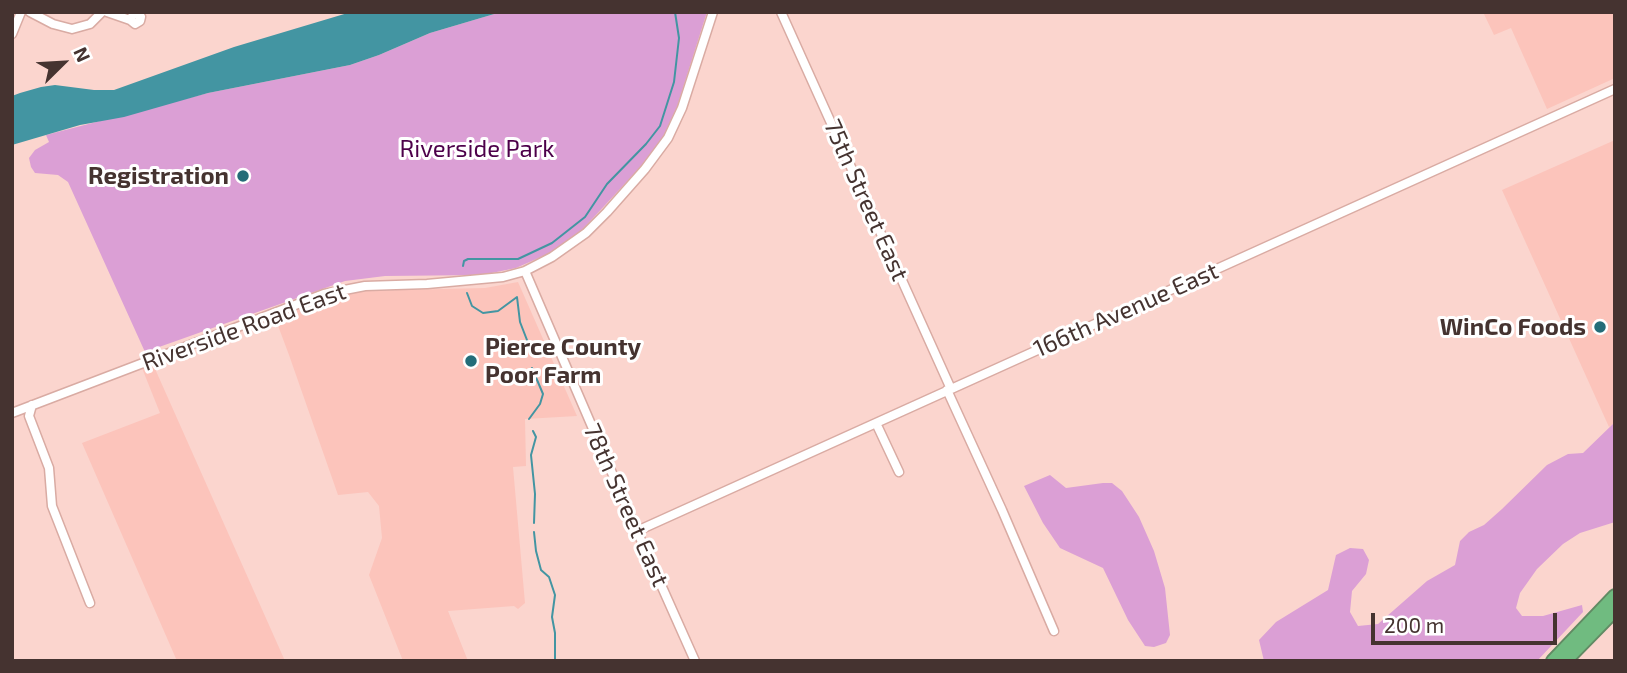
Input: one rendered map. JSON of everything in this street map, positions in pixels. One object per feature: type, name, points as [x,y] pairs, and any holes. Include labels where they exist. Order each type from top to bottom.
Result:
[{"type":"highway","points":[[1553,661],[1615,596]]},
{"type":"highway","points":[[1566,661],[1615,610]]},
{"type":"street","points":[[12,34],[20,12]]},
{"type":"street","points":[[30,12],[65,28],[80,28],[90,24],[104,12],[130,20]]},
{"type":"street","name":"Riverside Road East","points":[[12,413],[324,294],[365,285],[488,279],[525,271],[559,253],[586,233],[660,149],[682,108],[713,12]]},
{"type":"street","name":"75th Street East","points":[[781,12],[1054,631]]},
{"type":"street","name":"166th Avenue East","points":[[636,531],[1615,89]]},
{"type":"street","name":"78th Street East","points":[[525,271],[636,531],[695,661]]},
{"type":"street","points":[[32,405],[29,416],[50,468],[52,506],[90,603]]},
{"type":"street","points":[[876,423],[898,471]]},
{"type":"shaded area","points":[[1483,12],[1615,12],[1615,78],[1547,109],[1511,28],[1494,35]]},
{"type":"shaded area","points":[[1615,140],[1615,422],[1609,427],[1502,190]]},
{"type":"shaded area","points":[[518,282],[577,416],[525,419],[526,466],[513,467],[525,603],[518,609],[514,606],[448,611],[468,661],[403,661],[369,575],[382,538],[379,506],[368,492],[338,495],[289,355],[277,323],[273,320],[333,296],[356,291],[485,288]]},
{"type":"shaded area","points":[[157,365],[156,371],[285,661],[177,661],[82,443],[160,413],[142,368]]},
{"type":"green space","name":"Riverside Park","points":[[501,12],[707,12],[677,107],[658,148],[582,230],[550,253],[516,268],[482,275],[385,276],[345,281],[145,352],[68,182],[58,175],[35,173],[31,167],[29,158],[35,150],[49,142],[46,135],[208,93],[350,65],[430,33]]},
{"type":"green space","points":[[1615,422],[1615,522],[1580,533],[1563,544],[1537,569],[1520,593],[1516,608],[1522,616],[1543,616],[1582,605],[1583,612],[1537,661],[1264,661],[1259,640],[1276,622],[1328,590],[1336,555],[1350,548],[1363,549],[1369,560],[1366,574],[1352,591],[1350,612],[1358,626],[1378,624],[1427,581],[1455,565],[1460,541],[1469,532],[1484,525],[1547,465],[1568,454],[1583,453]]},
{"type":"green space","points":[[1050,475],[1066,488],[1112,483],[1122,491],[1139,517],[1154,551],[1165,588],[1170,635],[1166,643],[1154,647],[1145,646],[1128,620],[1103,568],[1060,548],[1043,523],[1024,486]]},
{"type":"water","points":[[351,12],[501,12],[430,33],[350,65],[208,93],[12,145],[12,96],[55,85],[114,90],[234,47]]},
{"type":"waterway","points":[[463,266],[468,259],[518,259],[552,243],[585,217],[607,184],[646,144],[660,126],[674,82],[679,38],[675,12]]},
{"type":"waterway","points":[[467,293],[472,306],[483,313],[498,311],[517,297],[520,322],[532,353]]},
{"type":"waterway","points":[[529,419],[540,404],[543,394],[532,368]]},
{"type":"waterway","points":[[533,431],[536,437],[531,455],[535,494],[534,523]]},
{"type":"waterway","points":[[534,532],[541,570],[549,577],[555,595],[552,617],[555,661]]},
{"type":"place","name":"Registration","points":[[243,176]]},
{"type":"place","name":"WinCo Foods","points":[[1600,327]]},
{"type":"place","name":"Pierce County Poor Farm","points":[[471,361]]}]
